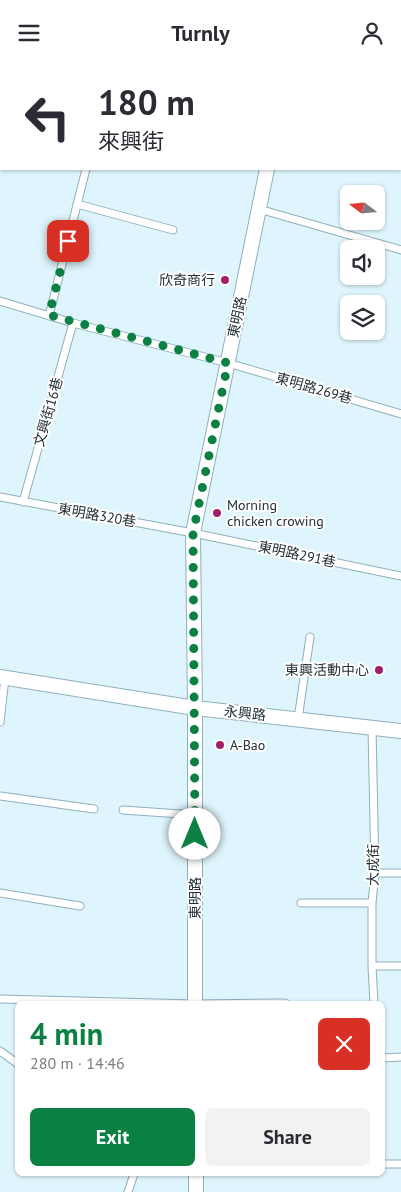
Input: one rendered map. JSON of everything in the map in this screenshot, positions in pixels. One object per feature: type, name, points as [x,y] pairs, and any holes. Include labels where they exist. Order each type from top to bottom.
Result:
[{"type":"street","name":"東明路","points":[[195,1001],[193,533],[267,170]]},
{"type":"street","name":"永興路","points":[[3,677],[195,708],[401,731]]},
{"type":"street","points":[[196,1176],[196,1192]]},
{"type":"lane","points":[[49,315],[86,170]]},
{"type":"lane","points":[[78,204],[173,230]]},
{"type":"lane","points":[[259,209],[401,250]]},
{"type":"lane","name":"東明路269巷","points":[[0,301],[73,323],[228,363],[401,413]]},
{"type":"lane","name":"文興街16巷","points":[[23,502],[73,323]]},
{"type":"lane","name":"東明路320巷","points":[[0,497],[193,533]]},
{"type":"lane","name":"東明路291巷","points":[[193,533],[401,576]]},
{"type":"lane","points":[[298,719],[310,637]]},
{"type":"lane","points":[[0,722],[3,677]]},
{"type":"lane","name":"大成街","points":[[372,727],[375,873],[372,903],[374,1001]]},
{"type":"lane","points":[[0,796],[94,809]]},
{"type":"lane","points":[[123,810],[195,815]]},
{"type":"lane","points":[[375,873],[401,873]]},
{"type":"lane","points":[[0,893],[80,906]]},
{"type":"lane","points":[[301,903],[372,903]]},
{"type":"lane","points":[[372,966],[401,966]]},
{"type":"lane","points":[[0,999],[78,1001]]},
{"type":"lane","points":[[0,1051],[15,1062]]},
{"type":"lane","points":[[385,1058],[401,1057]]},
{"type":"lane","points":[[385,1164],[401,1164]]},
{"type":"lane","points":[[128,1192],[133,1176]]},
{"type":"place","name":"欣奇商行","points":[[225,280]]},
{"type":"place","name":"Morning chicken crowing","points":[[217,513]]},
{"type":"place","name":"東興活動中心","points":[[379,670]]},
{"type":"place","name":"A-Bao","points":[[220,745]]},
{"type":"route","points":[[68,241],[49,315],[73,323],[228,363],[193,533],[195,834]]}]
